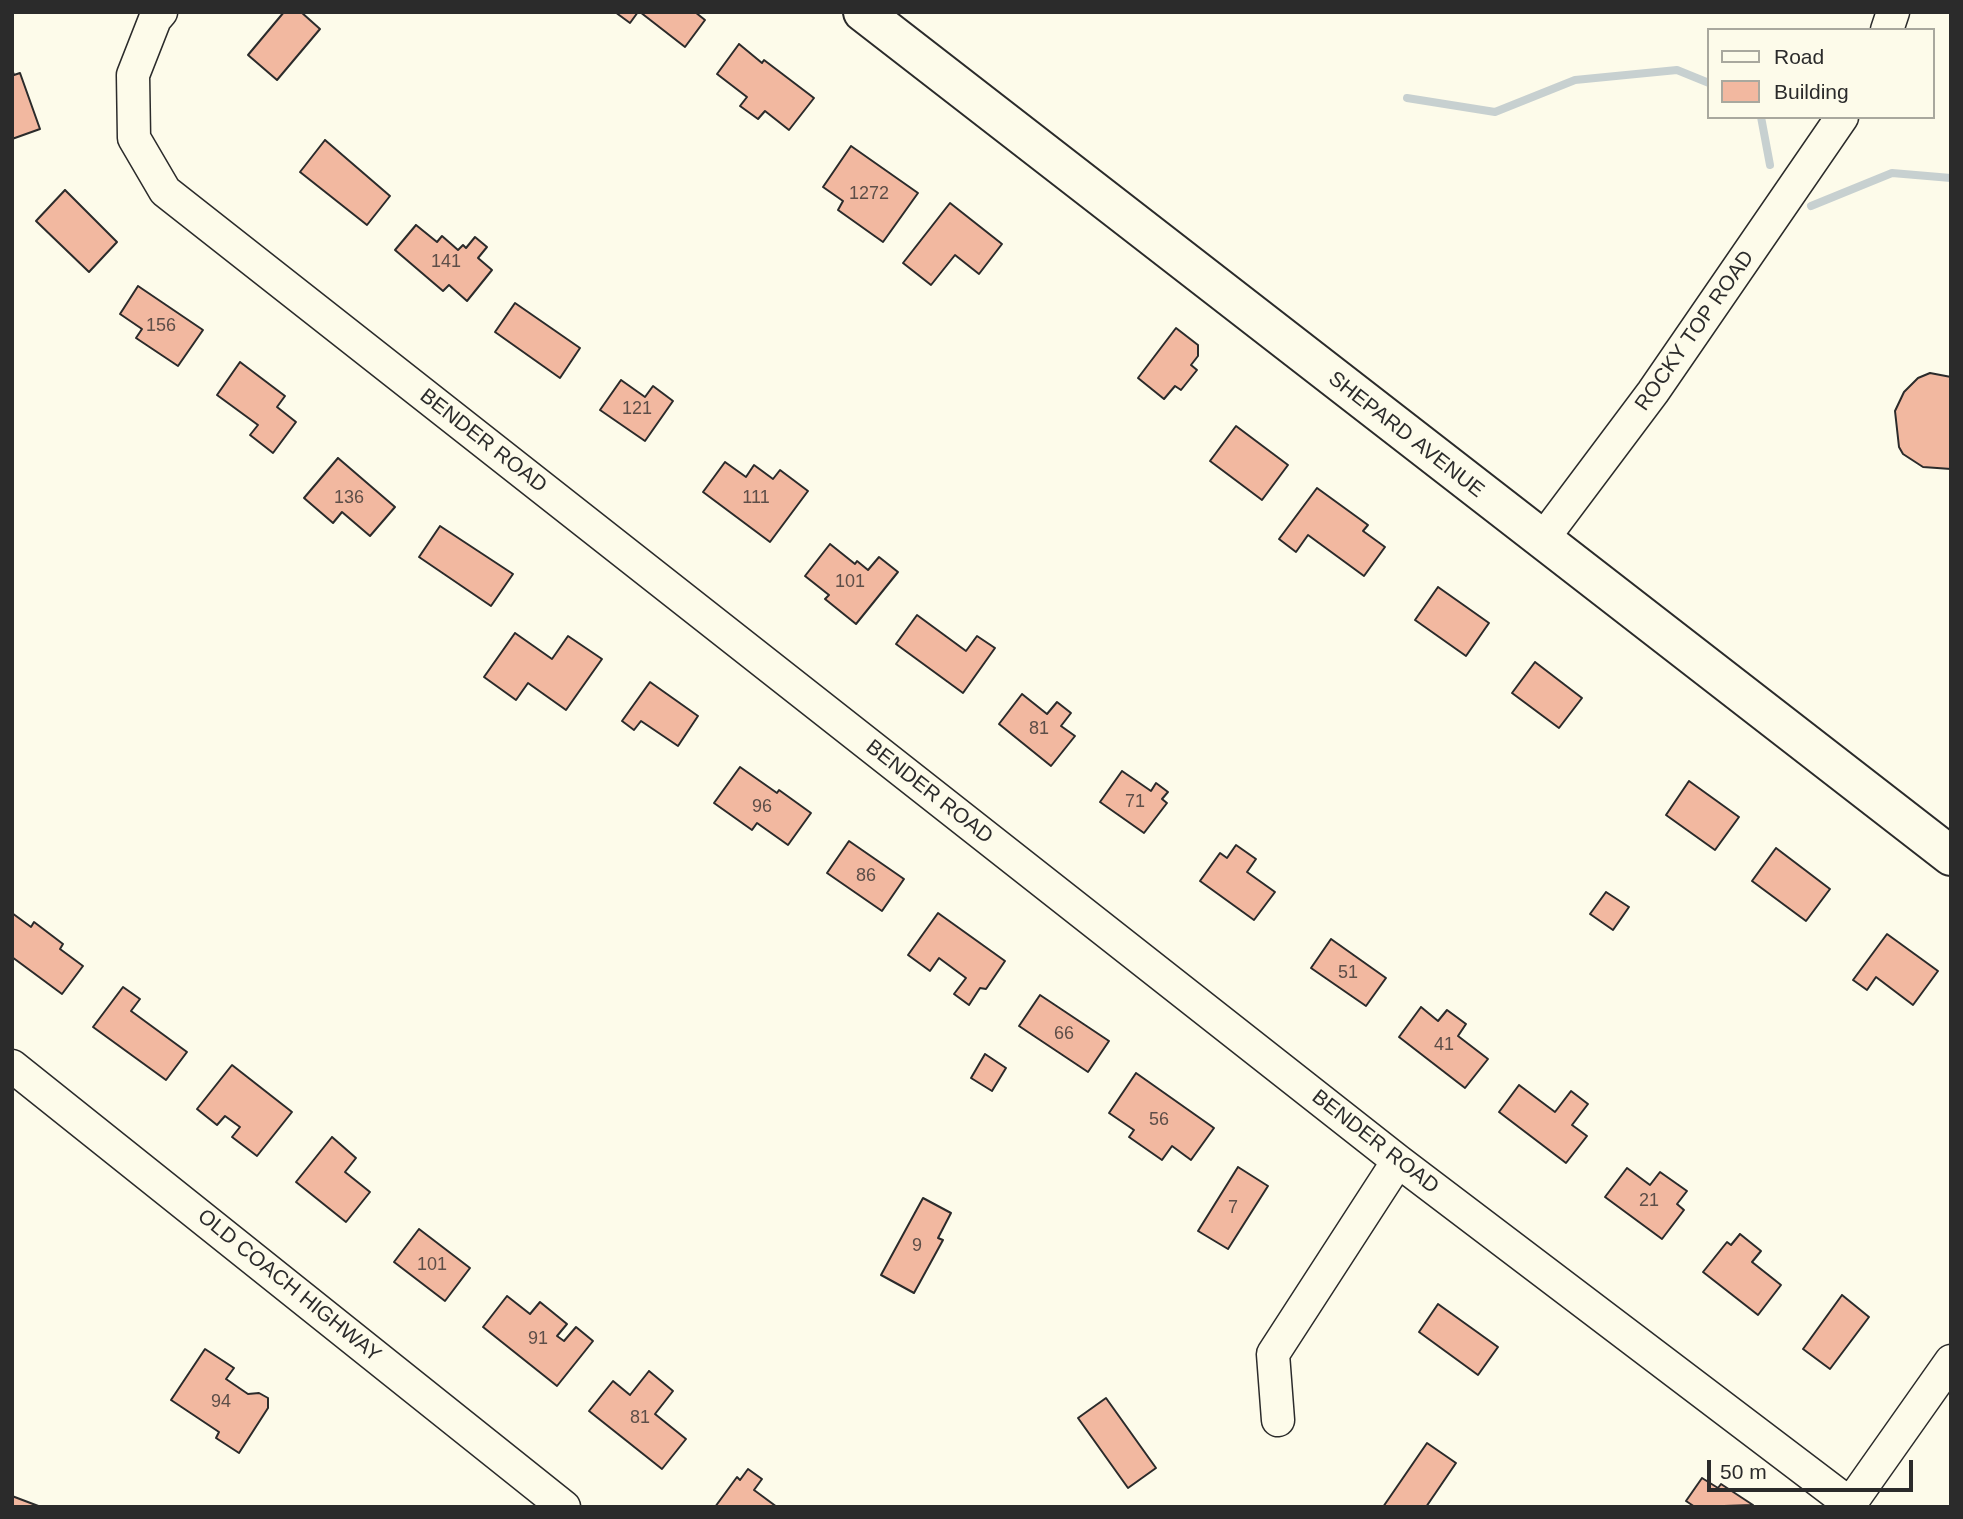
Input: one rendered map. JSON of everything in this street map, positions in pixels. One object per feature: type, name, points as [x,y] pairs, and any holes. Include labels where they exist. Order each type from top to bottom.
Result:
[{"type":"main road","name":"SHEPARD AVENUE","points":[[863,12],[1951,856]]},
{"type":"street","name":"BENDER ROAD","points":[[160,12],[133,75],[134,138],[165,191],[1398,1161],[1849,1505]]},
{"type":"street","name":"ROCKY TOP ROAD","points":[[1542,540],[1653,392],[1841,119]]},
{"type":"street","name":"OLD COACH HIGHWAY","points":[[12,1066],[564,1507]]},
{"type":"street","points":[[1278,1420],[1273,1354],[1398,1161]]},
{"type":"street","points":[[1849,1505],[1951,1361]]},
{"type":"building","points":[[284,12],[301,12],[320,29],[277,80],[248,55]]},
{"type":"building","points":[[615,12],[638,12],[630,23]]},
{"type":"building","points":[[640,12],[695,12],[705,20],[685,47]]},
{"type":"building","points":[[739,44],[814,98],[789,130],[765,111],[758,119],[740,106],[747,97],[717,74]]},
{"type":"building","points":[[12,69],[14,75],[20,73],[40,129],[12,139]]},
{"type":"building","points":[[325,140],[390,196],[367,225],[300,172]]},
{"type":"building","points":[[851,146],[918,193],[883,242],[838,210],[843,201],[823,187]]},
{"type":"building","points":[[65,190],[117,242],[89,272],[36,221]]},
{"type":"building","points":[[950,203],[1002,244],[979,274],[955,255],[931,285],[903,263]]},
{"type":"building","points":[[416,225],[437,242],[442,236],[458,250],[463,245],[466,248],[475,237],[487,247],[478,258],[492,270],[467,301],[449,285],[443,291],[395,250]]},
{"type":"building","points":[[138,286],[203,330],[178,366],[136,338],[142,329],[120,314]]},
{"type":"building","points":[[515,303],[580,348],[560,378],[495,332]]},
{"type":"building","points":[[1176,328],[1198,345],[1198,356],[1191,365],[1197,370],[1181,390],[1175,386],[1164,399],[1138,378]]},
{"type":"building","points":[[240,362],[285,396],[277,407],[296,422],[273,453],[250,435],[258,425],[217,395]]},
{"type":"building","points":[[1930,373],[1951,377],[1951,469],[1923,467],[1903,454],[1899,447],[1895,411],[1904,392],[1918,378]]},
{"type":"building","points":[[621,380],[645,397],[653,386],[673,401],[645,441],[600,410]]},
{"type":"building","points":[[1236,426],[1288,465],[1262,500],[1210,461]]},
{"type":"building","points":[[338,458],[395,507],[370,536],[342,512],[333,523],[304,498]]},
{"type":"building","points":[[725,462],[746,477],[754,465],[773,479],[780,470],[808,491],[770,542],[703,492]]},
{"type":"building","points":[[1317,488],[1368,525],[1363,531],[1385,547],[1364,576],[1308,535],[1296,552],[1279,539]]},
{"type":"building","points":[[440,526],[513,574],[491,606],[419,557]]},
{"type":"building","points":[[830,544],[855,564],[857,561],[868,570],[879,557],[898,572],[856,624],[825,599],[829,595],[805,576]]},
{"type":"building","points":[[1438,587],[1489,623],[1466,656],[1415,620]]},
{"type":"building","points":[[917,615],[966,651],[977,636],[995,648],[963,693],[896,644]]},
{"type":"building","points":[[515,633],[552,659],[568,636],[602,659],[566,710],[528,683],[516,700],[484,677]]},
{"type":"building","points":[[1535,662],[1582,698],[1559,728],[1512,693]]},
{"type":"building","points":[[650,682],[698,716],[678,746],[641,721],[634,730],[622,721]]},
{"type":"building","points":[[1022,694],[1047,714],[1057,702],[1071,713],[1061,726],[1075,736],[1051,766],[999,724]]},
{"type":"building","points":[[740,767],[811,813],[788,845],[757,823],[752,830],[714,803]]},
{"type":"building","points":[[1122,771],[1151,791],[1156,783],[1168,792],[1162,799],[1167,803],[1144,833],[1100,802]]},
{"type":"building","points":[[1689,781],[1739,817],[1715,850],[1666,815]]},
{"type":"building","points":[[849,841],[904,879],[882,911],[827,873]]},
{"type":"building","points":[[1236,845],[1256,859],[1247,872],[1275,892],[1254,920],[1200,881],[1220,853],[1227,858]]},
{"type":"building","points":[[1776,848],[1830,889],[1806,921],[1752,881]]},
{"type":"building","points":[[1606,892],[1629,907],[1613,930],[1590,914]]},
{"type":"building","points":[[12,913],[31,927],[34,922],[63,944],[60,949],[83,966],[62,994],[12,957]]},
{"type":"building","points":[[938,913],[1005,961],[986,989],[980,988],[969,1005],[954,994],[966,978],[939,958],[930,971],[908,955]]},
{"type":"building","points":[[1887,934],[1938,971],[1913,1005],[1876,977],[1867,990],[1853,980]]},
{"type":"building","points":[[1331,939],[1386,978],[1366,1006],[1311,968]]},
{"type":"building","points":[[123,987],[140,999],[131,1011],[187,1052],[166,1080],[93,1027]]},
{"type":"building","points":[[1040,995],[1109,1041],[1088,1072],[1019,1026]]},
{"type":"building","points":[[1421,1007],[1438,1021],[1447,1010],[1466,1024],[1458,1036],[1488,1059],[1465,1088],[1399,1037]]},
{"type":"building","points":[[985,1054],[1006,1068],[992,1091],[971,1078]]},
{"type":"building","points":[[232,1065],[292,1112],[257,1156],[232,1137],[240,1127],[225,1116],[217,1125],[197,1109]]},
{"type":"building","points":[[1136,1073],[1214,1128],[1191,1160],[1172,1146],[1162,1160],[1129,1137],[1134,1130],[1109,1113]]},
{"type":"building","points":[[1519,1085],[1555,1112],[1571,1091],[1588,1104],[1572,1125],[1587,1136],[1566,1163],[1499,1112]]},
{"type":"building","points":[[332,1137],[356,1158],[345,1172],[370,1192],[346,1222],[296,1182]]},
{"type":"building","points":[[1238,1167],[1268,1186],[1228,1249],[1198,1231]]},
{"type":"building","points":[[1627,1168],[1650,1185],[1660,1172],[1687,1191],[1677,1204],[1684,1210],[1662,1239],[1605,1197]]},
{"type":"building","points":[[923,1198],[951,1213],[938,1238],[943,1240],[914,1293],[881,1275]]},
{"type":"building","points":[[419,1229],[470,1268],[445,1301],[394,1262]]},
{"type":"building","points":[[1740,1234],[1761,1251],[1752,1262],[1781,1285],[1758,1315],[1703,1272],[1727,1242],[1731,1245]]},
{"type":"building","points":[[1842,1295],[1869,1317],[1830,1369],[1803,1349]]},
{"type":"building","points":[[507,1296],[530,1314],[540,1302],[567,1324],[557,1336],[564,1341],[576,1327],[593,1341],[557,1386],[483,1327]]},
{"type":"building","points":[[1438,1304],[1498,1347],[1478,1375],[1419,1332]]},
{"type":"building","points":[[205,1349],[234,1368],[226,1379],[248,1394],[259,1393],[268,1398],[268,1408],[239,1453],[216,1438],[219,1432],[171,1400]]},
{"type":"building","points":[[649,1371],[673,1391],[655,1414],[686,1439],[662,1469],[589,1411],[613,1381],[630,1395]]},
{"type":"building","points":[[1106,1398],[1156,1468],[1128,1488],[1078,1418]]},
{"type":"building","points":[[1427,1443],[1456,1463],[1426,1507],[1383,1507]]},
{"type":"building","points":[[748,1469],[762,1479],[754,1490],[777,1507],[715,1507],[737,1477],[740,1480]]},
{"type":"building","points":[[1702,1478],[1718,1488],[1721,1484],[1753,1505],[1695,1507],[1686,1501]]},
{"type":"building","points":[[12,1496],[41,1507],[12,1507]]},
{"type":"waterway","points":[[1407,98],[1495,112],[1575,80],[1677,70],[1708,83]]},
{"type":"waterway","points":[[1761,119],[1770,165]]},
{"type":"waterway","points":[[1811,206],[1892,173],[1951,178]]}]
